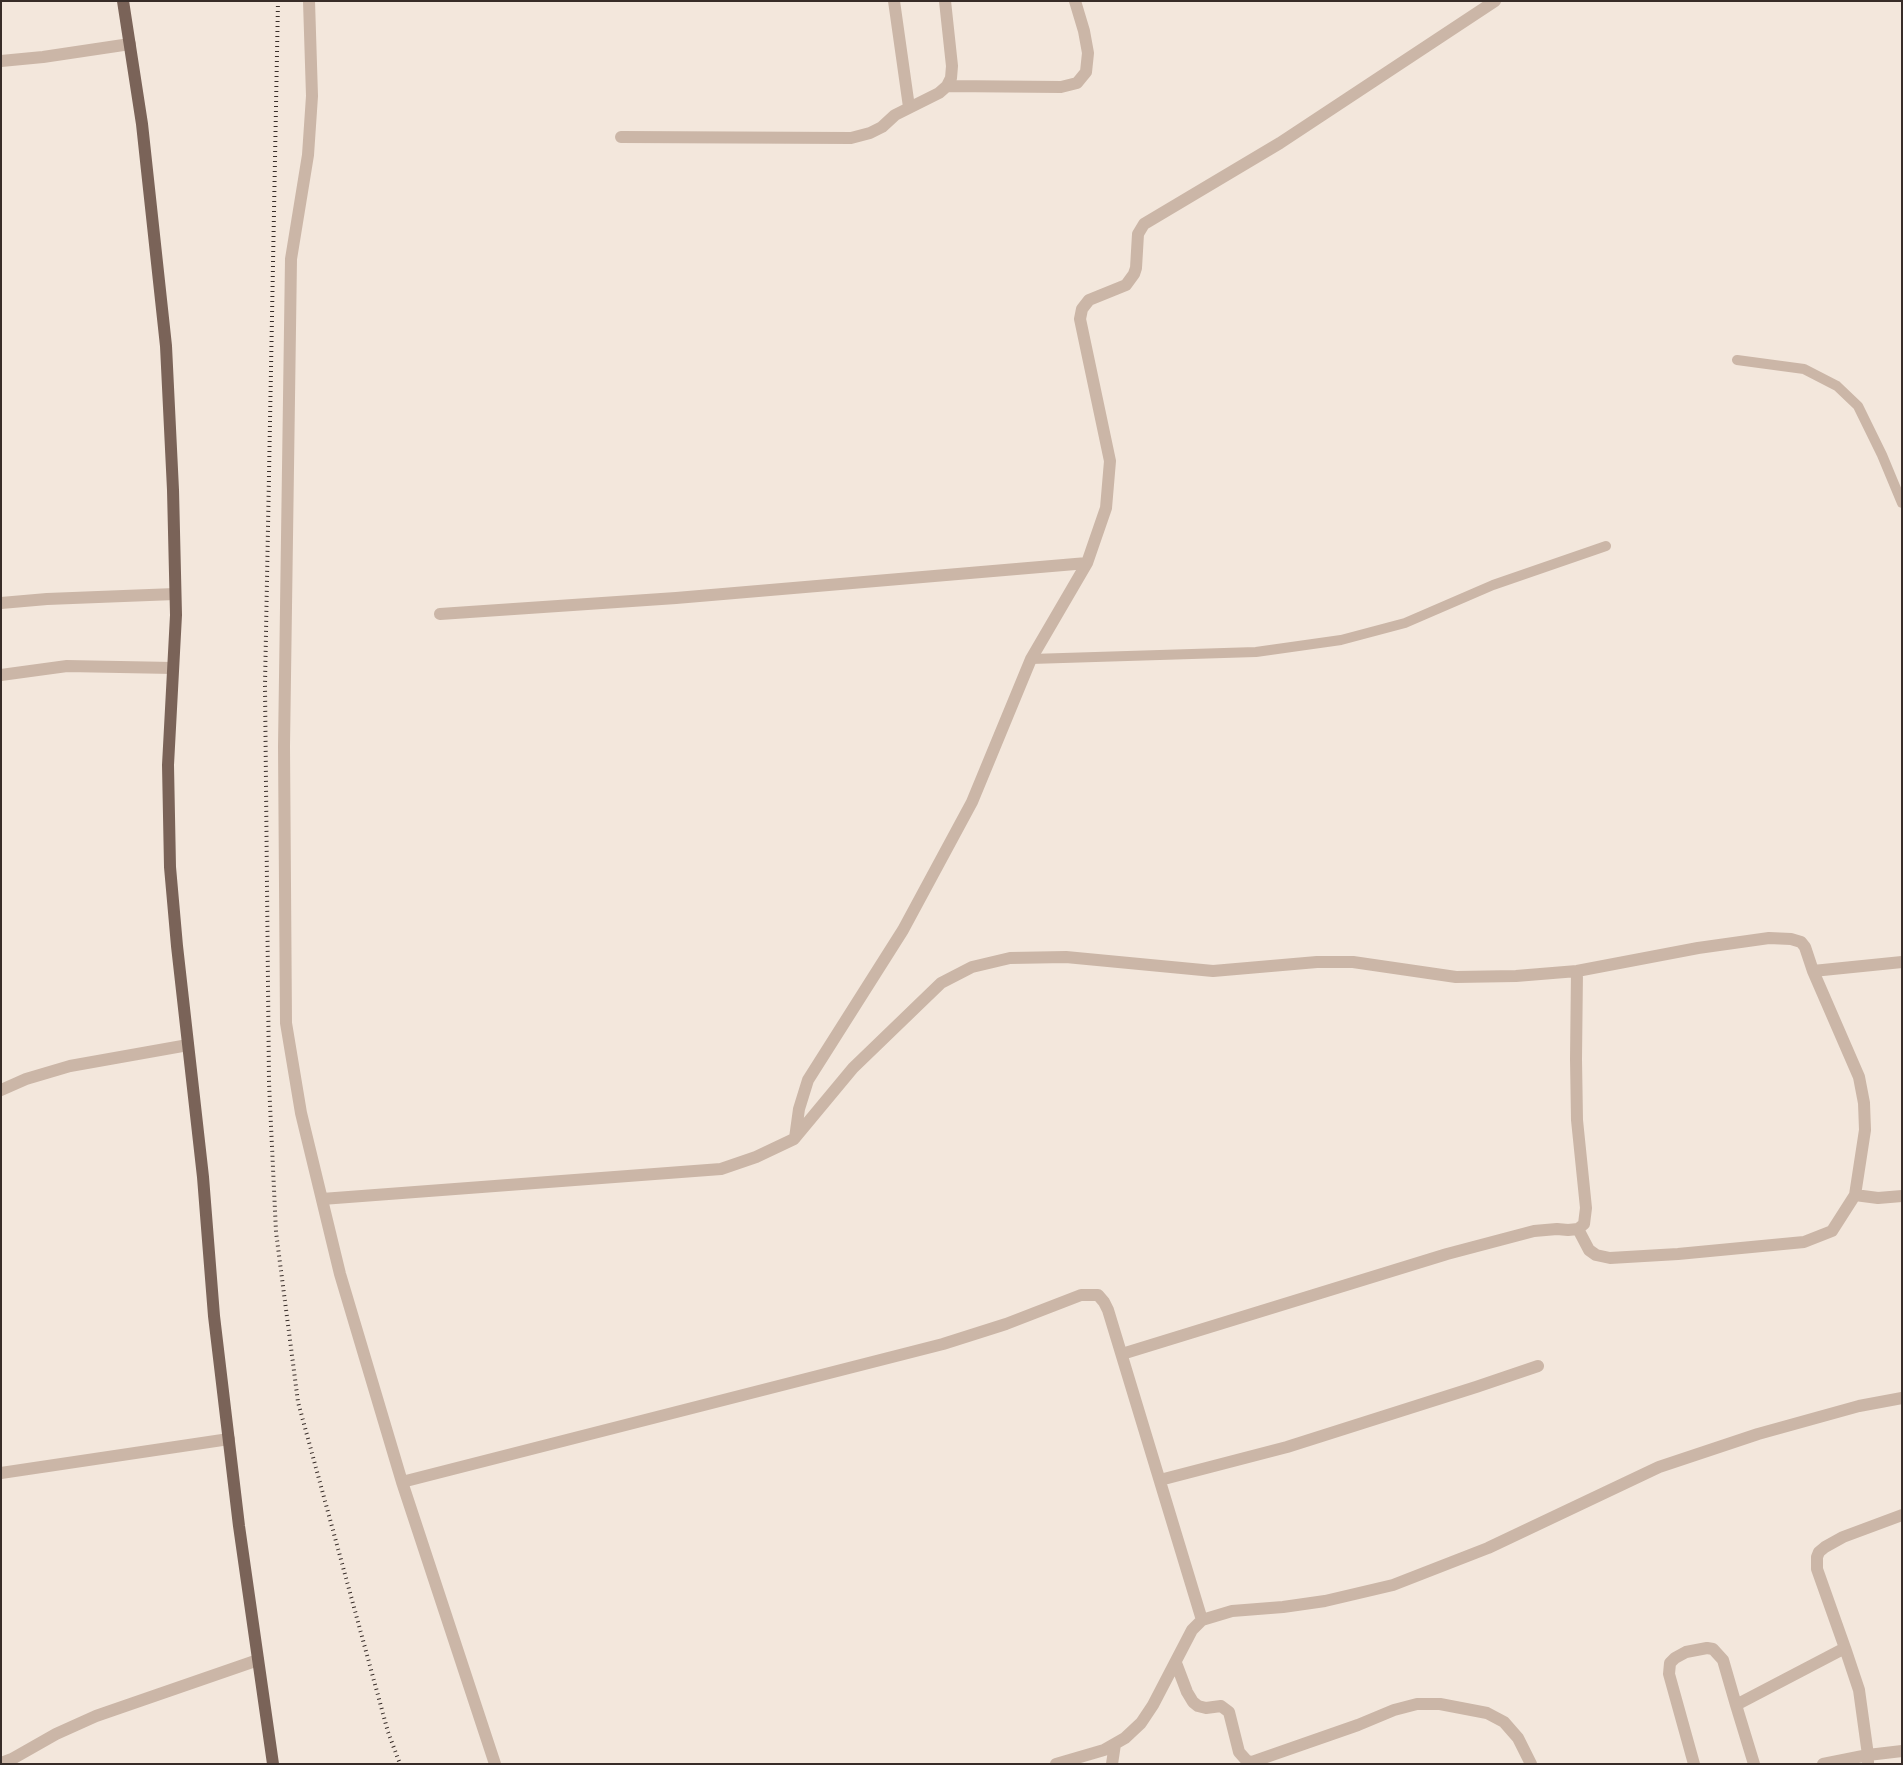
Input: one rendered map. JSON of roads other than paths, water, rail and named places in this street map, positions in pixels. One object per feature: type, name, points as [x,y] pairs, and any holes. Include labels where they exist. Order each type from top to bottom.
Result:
[{"type":"main road","points":[[123,1],[144,143],[166,346],[173,490],[175,594],[168,765],[170,867],[203,1176],[214,1316],[273,1764]]},
{"type":"street","points":[[309,1],[312,96],[308,155],[291,259],[284,746],[286,1023],[301,1114],[340,1274],[402,1482],[495,1764]]},
{"type":"street","points":[[894,1],[909,108]]},
{"type":"street","points":[[621,138],[851,138],[870,133],[909,108],[939,93],[947,86],[951,78],[952,66],[945,1]]},
{"type":"street","points":[[947,86],[1061,87],[1077,83],[1086,72],[1088,53],[1075,1]]},
{"type":"street","points":[[794,1139],[799,1109],[808,1080],[903,930],[972,802],[1031,659],[1087,563],[1106,508],[1110,461],[1080,319],[1082,309],[1089,300],[1126,285],[1136,268],[1138,234],[1144,224],[1280,143],[1495,1]]},
{"type":"street","points":[[1,62],[130,44]]},
{"type":"street","points":[[440,614],[676,598],[1087,563]]},
{"type":"street","points":[[1,603],[47,599],[175,594]]},
{"type":"street","points":[[1,675],[67,666],[173,668]]},
{"type":"street","points":[[322,1199],[721,1169],[756,1157],[794,1139],[853,1068],[941,983],[972,967],[1010,958],[1066,957],[1213,971],[1317,962],[1354,962],[1456,977],[1516,976],[1577,971],[1698,948],[1780,938],[1801,942],[1805,947],[1813,971],[1859,1077],[1864,1103],[1865,1130],[1855,1195],[1832,1231],[1804,1242],[1678,1254],[1610,1258],[1596,1255],[1589,1250],[1578,1228]]},
{"type":"street","points":[[1813,971],[1902,962]]},
{"type":"street","points":[[1122,1354],[1447,1254],[1534,1231],[1578,1228],[1584,1224],[1586,1208],[1577,1120],[1577,971]]},
{"type":"street","points":[[1,1090],[26,1079],[70,1066],[188,1045]]},
{"type":"street","points":[[1855,1195],[1878,1198],[1902,1196]]},
{"type":"street","points":[[402,1482],[943,1344],[1006,1324],[1081,1295],[1098,1295],[1104,1302],[1122,1354],[1202,1620]]},
{"type":"street","points":[[1160,1480],[1297,1444],[1538,1366]]},
{"type":"street","points":[[1056,1764],[1104,1750],[1125,1738],[1141,1723],[1176,1663],[1192,1630],[1202,1620],[1232,1610],[1283,1607],[1325,1601],[1393,1584],[1488,1548],[1659,1468],[1758,1434],[1859,1406],[1902,1398]]},
{"type":"street","points":[[1,1473],[229,1439]]},
{"type":"street","points":[[1868,1759],[1859,1690],[1818,1569],[1819,1552],[1843,1537],[1902,1515]]},
{"type":"street","points":[[1694,1764],[1668,1674],[1670,1663],[1675,1658],[1686,1652],[1707,1648],[1713,1649],[1723,1660],[1754,1764]]},
{"type":"street","points":[[1736,1705],[1846,1648]]},
{"type":"street","points":[[1,1763],[56,1734],[96,1716],[258,1660]]},
{"type":"street","points":[[1176,1663],[1187,1692],[1193,1702],[1198,1706],[1206,1708],[1221,1706],[1228,1712],[1239,1752],[1244,1762],[1252,1762],[1358,1725],[1394,1710],[1417,1704],[1440,1704],[1487,1713],[1504,1722],[1518,1738],[1531,1764]]},
{"type":"street","points":[[1112,1764],[1115,1744]]},
{"type":"street","points":[[1823,1764],[1868,1759],[1902,1751]]},
{"type":"lane","points":[[1737,360],[1804,369],[1838,386],[1858,406],[1882,455],[1902,503]]},
{"type":"lane","points":[[1031,659],[1256,652],[1341,640],[1405,623],[1493,585],[1606,546]]},
{"type":"railway","points":[[278,1],[265,685],[269,1083],[276,1232],[298,1402],[388,1732],[400,1764]]}]
